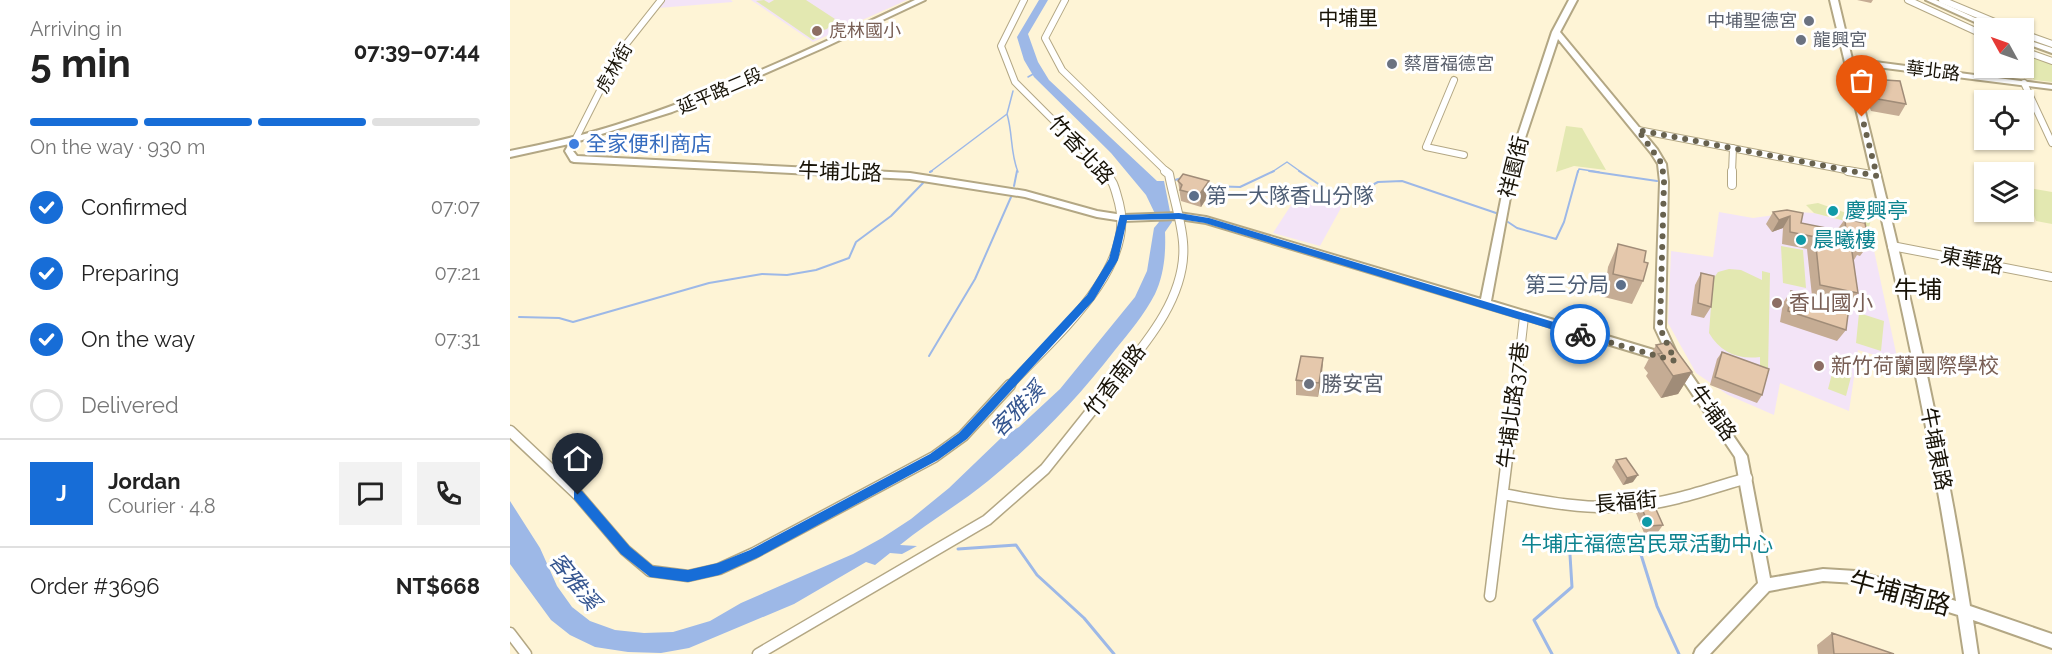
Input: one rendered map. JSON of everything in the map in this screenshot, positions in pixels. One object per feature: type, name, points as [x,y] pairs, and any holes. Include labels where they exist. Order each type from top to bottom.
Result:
[{"type":"street","name":"虎林街","points":[[575,140],[619,53],[661,0]]},
{"type":"street","name":"延平路二段","points":[[510,154],[575,140],[686,106],[921,0]]},
{"type":"street","name":"竹香北路","points":[[510,431],[578,495],[625,550],[650,571],[688,576],[719,569],[754,554],[934,457],[963,436],[1090,298],[1114,260],[1122,231],[1123,218],[1113,180],[1015,82],[1001,45],[1023,0]]},
{"type":"street","name":"竹香南路","points":[[758,654],[987,520],[1045,469],[1161,319],[1173,295],[1182,264],[1183,243],[1169,174],[1062,70],[1045,38],[1065,0]]},
{"type":"street","points":[[1556,32],[1573,0]]},
{"type":"street","name":"牛埔東路","points":[[1834,0],[1877,176],[1951,523],[1971,654]]},
{"type":"street","points":[[1908,0],[1974,30]]},
{"type":"street","points":[[1923,0],[1974,23]]},
{"type":"street","points":[[1930,0],[1974,19]]},
{"type":"street","points":[[1942,0],[1985,18]]},
{"type":"street","name":"牛埔路","points":[[1556,32],[1638,130],[1662,164],[1664,182],[1660,328],[1675,361],[1737,447],[1747,478],[1765,585]]},
{"type":"street","name":"祥園街","points":[[1485,305],[1512,165],[1556,32]]},
{"type":"street","points":[[2034,38],[2052,44]]},
{"type":"street","points":[[1550,50],[1561,46],[1570,50]]},
{"type":"street","points":[[2034,47],[2052,53]]},
{"type":"street","points":[[2034,55],[2052,61]]},
{"type":"street","name":"華北路","points":[[1849,61],[2052,87]]},
{"type":"street","points":[[1454,80],[1426,147],[1464,155]]},
{"type":"street","points":[[2024,83],[2052,143]]},
{"type":"street","points":[[1638,130],[1877,176]]},
{"type":"street","name":"牛埔北路","points":[[575,140],[569,151],[574,159],[910,176],[1025,194],[1097,214],[1123,218]]},
{"type":"street","points":[[1732,185],[1733,148]]},
{"type":"street","points":[[1123,218],[1179,216],[1206,220],[1675,361]]},
{"type":"street","name":"東華路","points":[[1892,246],[2052,277]]},
{"type":"street","name":"牛埔北路37巷","points":[[1490,596],[1524,317]]},
{"type":"street","name":"長福街","points":[[1503,494],[1570,506],[1618,507],[1649,504],[1747,478]]},
{"type":"street","name":"牛埔南路","points":[[1765,585],[1823,575],[1856,577],[1964,610],[2052,641]]},
{"type":"street","points":[[1701,654],[1765,585]]},
{"type":"street","points":[[510,633],[526,654]]},
{"type":"shaded area","points":[[664,0],[731,0],[733,2],[658,8]]},
{"type":"shaded area","name":"虎林國小","points":[[751,0],[907,0],[813,42]]},
{"type":"shaded area","points":[[1306,182],[1320,191],[1347,197],[1320,246],[1273,233]]},
{"type":"shaded area","name":"香山國小","points":[[1719,212],[1753,218],[1796,212],[1814,213],[1869,227],[1898,362],[1858,350],[1849,411],[1780,383],[1774,415],[1728,395],[1696,373],[1668,323],[1671,251],[1713,257]]},
{"type":"green space","points":[[764,0],[769,3],[774,0],[806,0],[835,19],[827,29],[813,33],[818,37],[813,40],[756,1]]},
{"type":"green space","points":[[2034,56],[2052,63],[2052,82],[2034,80]]},
{"type":"green space","points":[[1566,126],[1582,128],[1606,170],[1574,166],[1556,172]]},
{"type":"green space","points":[[2034,189],[2052,192],[2052,224],[2036,221]]},
{"type":"green space","points":[[1818,203],[1855,216],[1872,216],[1869,227],[1814,213],[1806,205]]},
{"type":"green space","points":[[1781,246],[1803,250],[1806,288],[1783,283]]},
{"type":"green space","points":[[1729,269],[1741,270],[1762,280],[1762,271],[1770,273],[1768,371],[1760,369],[1760,357],[1744,357],[1730,353],[1713,340],[1709,333],[1713,279],[1718,272]]},
{"type":"green space","points":[[1859,313],[1884,321],[1881,351],[1856,343]]},
{"type":"green space","points":[[1834,366],[1852,373],[1846,396],[1828,389]]},
{"type":"water","name":"客雅溪","points":[[1039,0],[1048,0],[1028,34],[1038,62],[1049,80],[1157,181],[1164,181],[1172,222],[1165,232],[1165,256],[1158,287],[1136,324],[1071,403],[1039,436],[977,489],[900,545],[917,546],[902,554],[890,553],[875,565],[866,562],[794,604],[689,648],[661,653],[628,652],[595,647],[570,635],[551,620],[510,564],[510,501],[540,548],[557,586],[572,607],[590,621],[615,630],[644,633],[673,632],[710,621],[741,603],[853,554],[911,519],[949,488],[1001,438],[1019,427],[1060,389],[1135,297],[1147,271],[1154,228],[1159,222],[1146,195],[1111,153],[1034,77],[1024,60],[1017,37]]},
{"type":"building","points":[[1870,79],[1900,81],[1906,104],[1878,99]]},
{"type":"building","points":[[1183,174],[1209,181],[1199,195],[1180,190],[1182,185],[1178,181]]},
{"type":"building","points":[[1787,210],[1803,213],[1801,223],[1846,232],[1845,219],[1865,223],[1869,244],[1862,243],[1863,248],[1851,245],[1858,293],[1820,285],[1815,237],[1790,232],[1790,216],[1779,220],[1773,212]]},
{"type":"building","points":[[1618,244],[1646,251],[1644,262],[1648,263],[1643,281],[1613,274]]},
{"type":"building","points":[[1701,273],[1714,276],[1711,307],[1698,303]]},
{"type":"building","points":[[1791,291],[1804,295],[1803,302],[1828,310],[1830,301],[1849,307],[1846,330],[1788,311]]},
{"type":"building","points":[[1670,342],[1692,372],[1673,376],[1658,354],[1662,353],[1656,345]]},
{"type":"building","points":[[1722,352],[1769,369],[1762,395],[1715,377]]},
{"type":"building","points":[[1301,356],[1323,358],[1319,383],[1296,380]]},
{"type":"building","points":[[1626,458],[1638,475],[1627,478],[1616,460]]},
{"type":"building","points":[[1654,505],[1663,525],[1649,526],[1641,506]]},
{"type":"building","points":[[1832,633],[1894,654],[1834,654]]},
{"type":"waterway","points":[[1028,77],[1035,73]]},
{"type":"waterway","points":[[1007,114],[1013,91]]},
{"type":"waterway","points":[[932,171],[930,172],[1007,114]]},
{"type":"waterway","points":[[1007,114],[1018,172]]},
{"type":"waterway","points":[[1272,172],[1287,162],[1301,172]]},
{"type":"waterway","points":[[1578,172],[1579,169],[1599,172]]},
{"type":"waterway","points":[[1014,186],[1017,171]]},
{"type":"waterway","points":[[1299,171],[1329,191],[1353,195],[1378,182],[1402,181],[1496,213]]},
{"type":"waterway","points":[[1508,222],[1517,228],[1556,239],[1564,222],[1578,171]]},
{"type":"waterway","points":[[1589,171],[1657,181]]},
{"type":"waterway","points":[[1208,186],[1240,187],[1272,172]]},
{"type":"waterway","points":[[1175,180],[1182,178]]},
{"type":"waterway","points":[[519,317],[559,318],[573,322],[709,283],[762,274],[787,275],[816,270],[849,258],[856,242],[891,216],[923,183]]},
{"type":"waterway","points":[[929,356],[975,279],[1011,197]]},
{"type":"waterway","points":[[1552,654],[1534,620],[1572,587],[1569,539],[1591,533],[1638,545],[1657,606],[1679,654]]},
{"type":"waterway","points":[[958,549],[1016,545],[1037,575],[1084,618],[1114,654]]},
{"type":"way so far","points":[[1580,334],[1675,361],[1660,328],[1664,182],[1662,164],[1638,130],[1877,176],[1862,117]]},
{"type":"place","name":"中埔聖德宮","points":[[1809,21]]},
{"type":"place","name":"虎林國小","points":[[817,31]]},
{"type":"place","name":"龍興宮","points":[[1801,40]]},
{"type":"place","name":"蔡厝福德宮","points":[[1392,64]]},
{"type":"place","name":"全家便利商店","points":[[574,144]]},
{"type":"place","name":"第一大隊香山分隊","points":[[1194,196]]},
{"type":"place","name":"慶興亭","points":[[1833,211]]},
{"type":"place","name":"晨曦樓","points":[[1801,240]]},
{"type":"place","name":"第三分局","points":[[1621,285]]},
{"type":"place","name":"香山國小","points":[[1777,303]]},
{"type":"place","name":"新竹荷蘭國際學校","points":[[1819,366]]},
{"type":"place","name":"勝安宮","points":[[1309,384]]},
{"type":"place","name":"牛埔庄福德宮民眾活動中心","points":[[1647,522]]},
{"type":"district","name":"中埔里","points":[[1348,18]]},
{"type":"district","name":"牛埔","points":[[1918,290]]},
{"type":"route","points":[[578,495],[625,550],[650,571],[688,576],[719,569],[754,554],[934,457],[963,436],[1090,298],[1114,260],[1123,218],[1179,216],[1206,220],[1580,334]]}]
